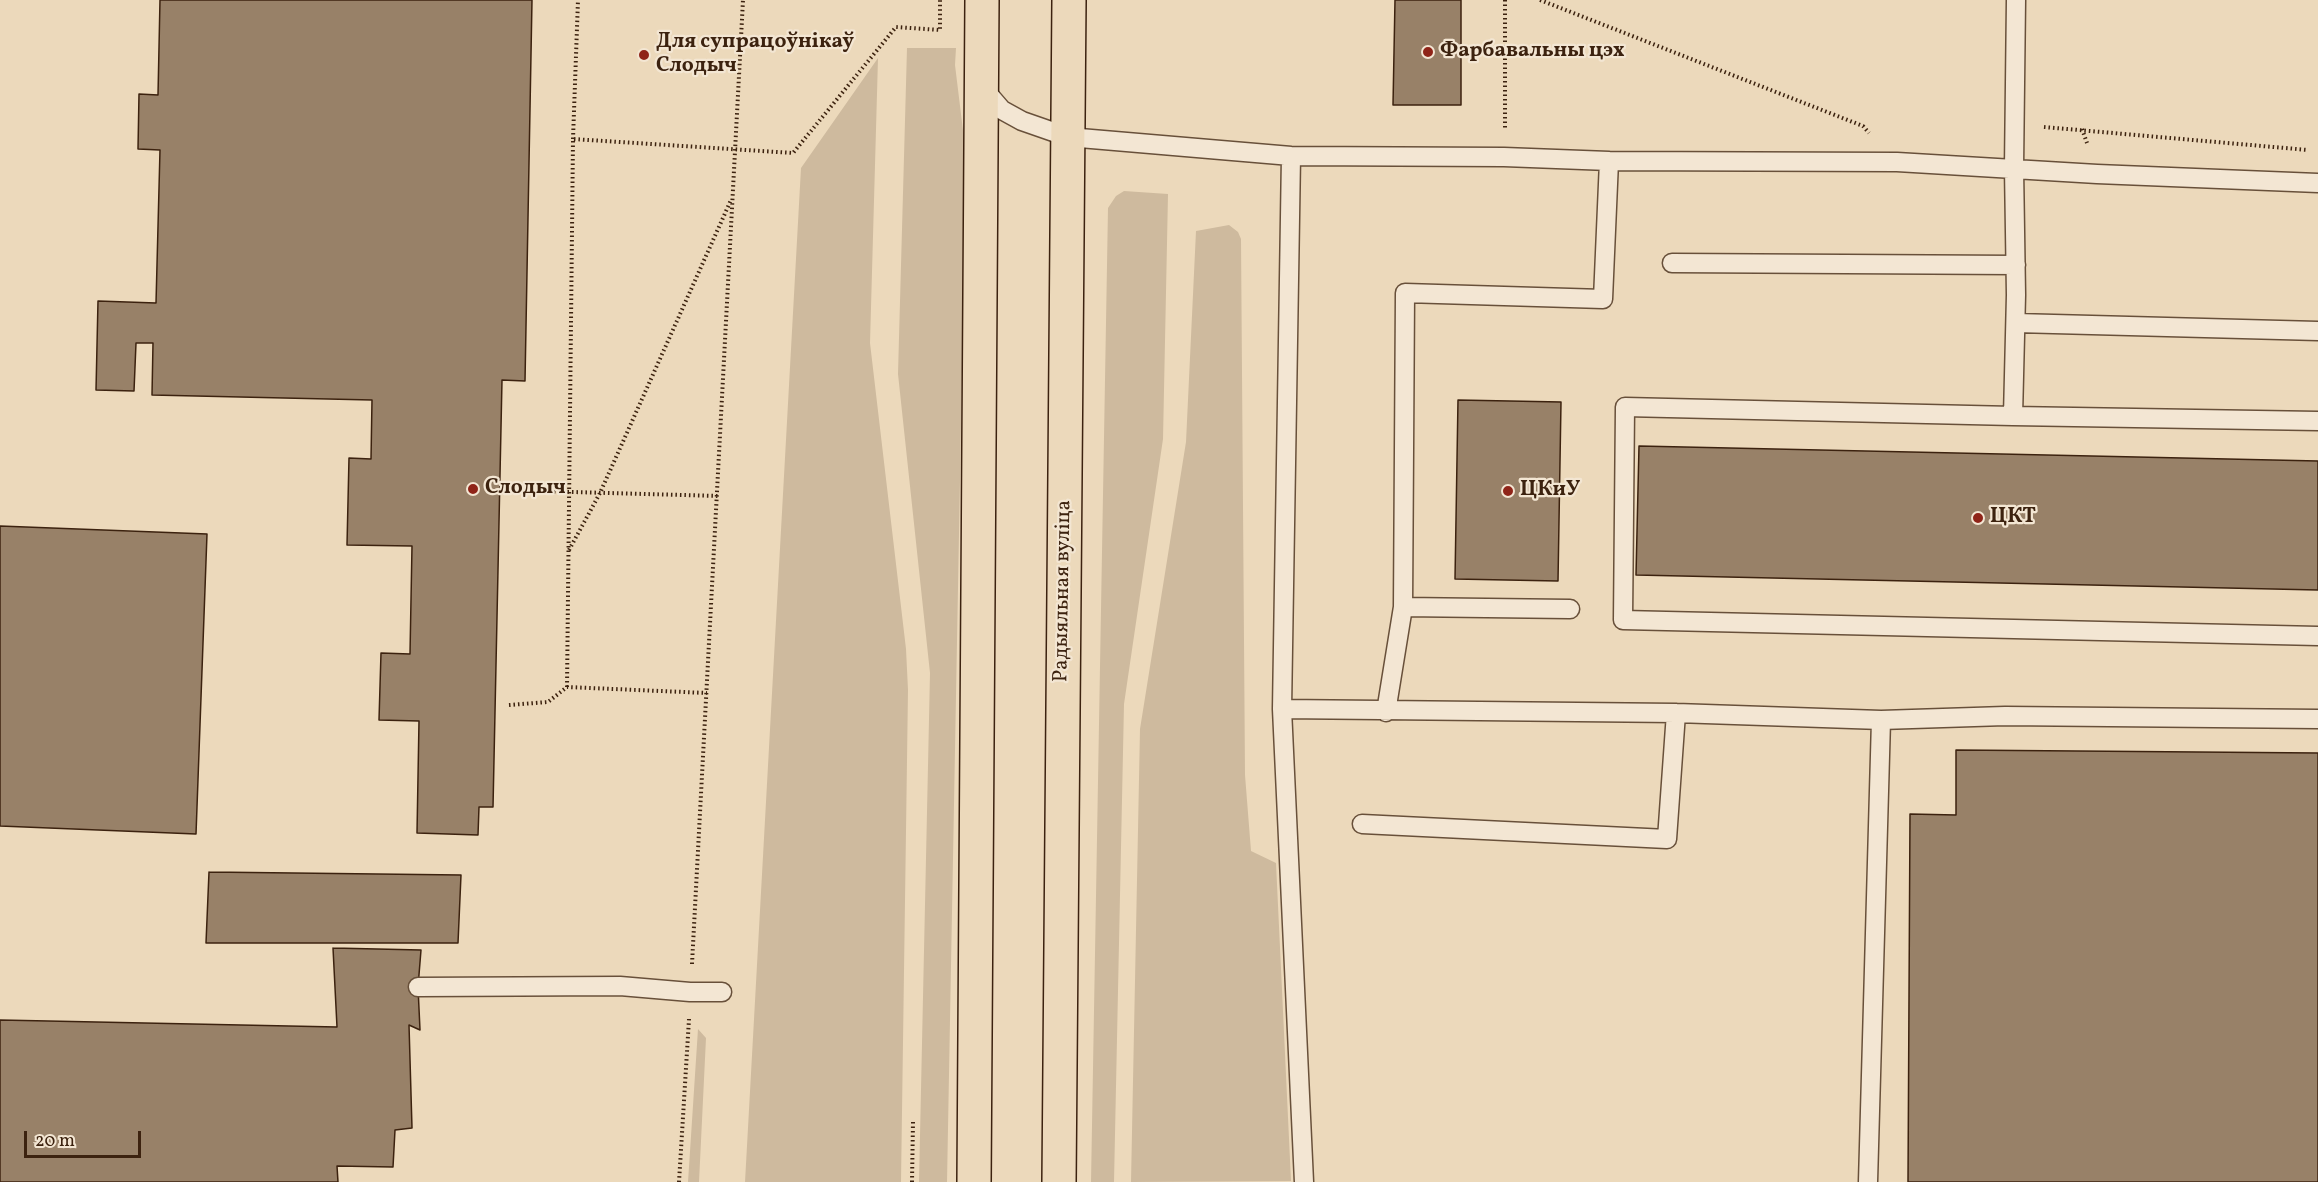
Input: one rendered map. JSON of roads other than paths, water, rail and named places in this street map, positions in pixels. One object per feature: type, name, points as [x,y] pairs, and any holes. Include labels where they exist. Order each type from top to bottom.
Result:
[{"type":"main road","points":[[974,1182],[982,0]]},
{"type":"main road","name":"Радыяльная вуліца","points":[[1059,1182],[1069,0]]},
{"type":"lane","points":[[2013,416],[2016,322],[2014,125],[2016,0]]},
{"type":"lane","points":[[983,88],[1002,110],[1012,116],[1068,137],[1291,156],[1503,157],[1609,161],[1897,162],[2097,174],[2318,183]]},
{"type":"lane","points":[[1291,156],[1282,709],[1304,1182]]},
{"type":"lane","points":[[1386,712],[1403,607],[1405,293],[1603,299],[1609,161]]},
{"type":"lane","points":[[1672,263],[2016,265]]},
{"type":"lane","points":[[2016,322],[2318,331]]},
{"type":"lane","points":[[2318,421],[1625,406],[1623,620],[2318,636]]},
{"type":"lane","points":[[1403,607],[1570,609]]},
{"type":"lane","points":[[1282,709],[1386,712],[1676,713],[1881,720],[2005,716],[2318,719]]},
{"type":"lane","points":[[1362,824],[1667,839],[1676,713]]},
{"type":"lane","points":[[1868,1182],[1881,720]]},
{"type":"lane","points":[[418,987],[620,986],[690,992],[722,992]]},
{"type":"place","name":"Фарбавальны цэх","points":[[1428,52]]},
{"type":"place","name":"Для супрацоўнікаў Слодыч","points":[[644,55]]},
{"type":"place","name":"Слодыч","points":[[473,489]]},
{"type":"place","name":"ЦКиУ","points":[[1508,491]]},
{"type":"place","name":"ЦКТ","points":[[1978,518]]}]
